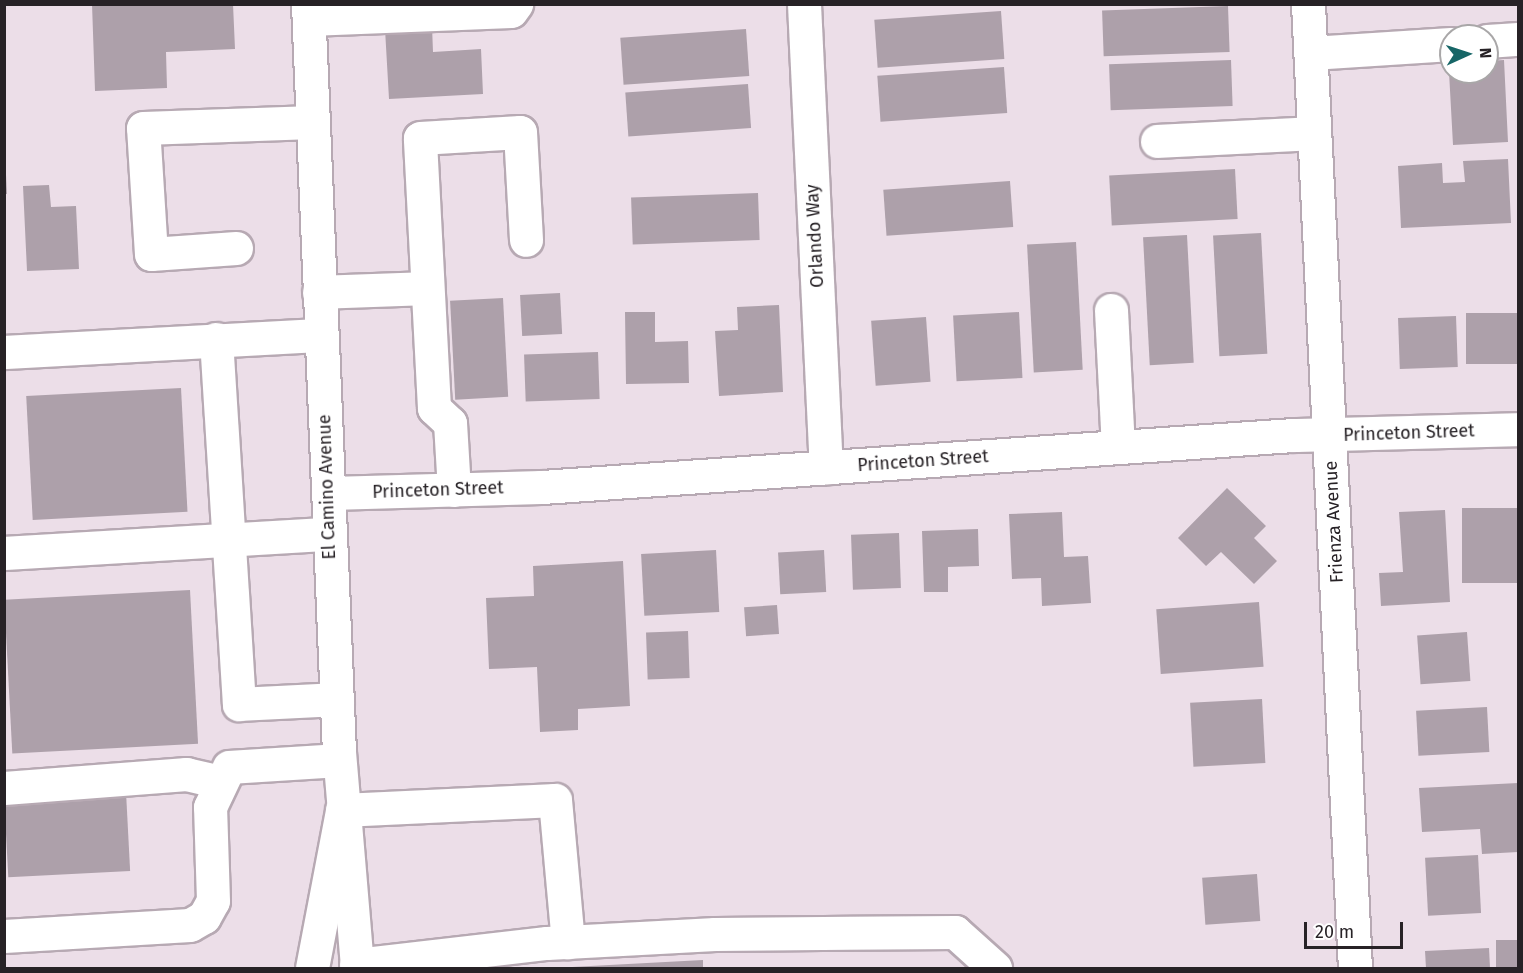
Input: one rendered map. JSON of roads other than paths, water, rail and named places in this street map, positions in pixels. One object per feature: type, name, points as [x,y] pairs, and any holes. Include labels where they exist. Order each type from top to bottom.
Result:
[{"type":"main road","points":[[308,12],[511,11],[516,4]]},
{"type":"main road","name":"Orlando Way","points":[[804,4],[826,467]]},
{"type":"main road","name":"Frienza Avenue","points":[[1308,4],[1355,969]]},
{"type":"main road","name":"El Camino Avenue","points":[[308,12],[339,760],[356,967]]},
{"type":"main road","points":[[1499,40],[1518,39]]},
{"type":"main road","points":[[1311,53],[1439,45]]},
{"type":"main road","points":[[236,248],[151,254],[143,128],[313,122]]},
{"type":"main road","points":[[454,489],[450,423],[434,408],[420,138],[520,132],[526,240]]},
{"type":"main road","points":[[1157,141],[1314,133]]},
{"type":"main road","points":[[319,292],[426,288]]},
{"type":"main road","points":[[1111,310],[1118,447]]},
{"type":"main road","points":[[4,352],[321,334]]},
{"type":"main road","points":[[216,339],[232,539],[239,704],[337,699]]},
{"type":"main road","name":"Princeton Street","points":[[328,494],[454,489],[1330,435],[1518,429]]},
{"type":"main road","points":[[4,553],[328,534]]},
{"type":"main road","points":[[4,936],[171,929],[204,917],[213,901],[210,807],[229,767],[246,763],[339,760]]},
{"type":"main road","points":[[4,788],[186,774],[220,782]]},
{"type":"main road","points":[[312,969],[342,810],[555,800],[568,942]]},
{"type":"main road","points":[[356,967],[568,942],[715,934],[955,932],[995,969]]}]
